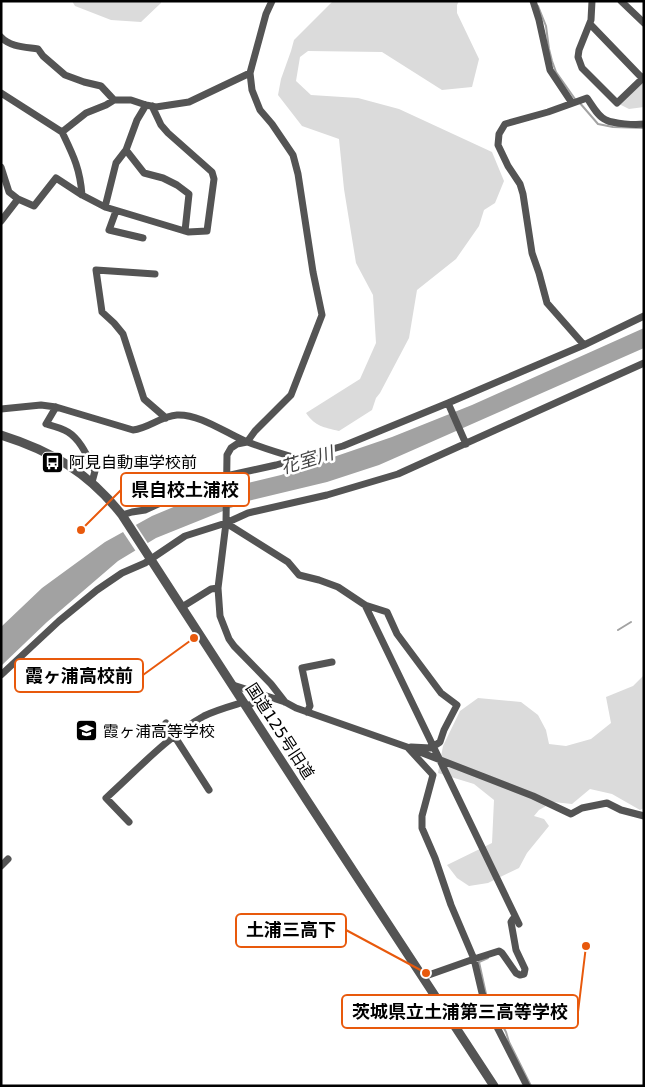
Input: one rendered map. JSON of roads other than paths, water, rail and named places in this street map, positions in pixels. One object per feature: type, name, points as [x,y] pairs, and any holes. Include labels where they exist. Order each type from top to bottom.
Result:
[{"type":"street","points":[[272,1],[266,14],[250,73],[252,90],[260,110],[293,155],[298,174],[313,272],[322,316],[290,395],[246,442],[236,444],[230,448],[227,455],[226,520],[218,588],[220,616],[229,639],[285,702]]},
{"type":"street","points":[[532,1],[539,20],[550,70],[572,103]]},
{"type":"street","points":[[590,24],[643,78],[617,103],[582,68],[578,57],[591,20],[592,1]]},
{"type":"street","points":[[627,3],[644,23]]},
{"type":"street","points":[[1,38],[10,44],[38,49],[65,75],[101,86],[114,100]]},
{"type":"street","points":[[62,132],[86,114],[114,100],[131,100],[156,107],[189,102],[250,73]]},
{"type":"street","points":[[1,93],[1,100]]},
{"type":"street","points":[[1,93],[62,132],[76,160],[81,180],[82,195]]},
{"type":"street","points":[[584,345],[547,303],[532,253],[524,194],[498,145],[499,134],[505,124],[548,112],[587,98],[606,120],[634,125],[644,124]]},
{"type":"street","points":[[105,208],[116,163],[126,150],[137,120],[150,106]]},
{"type":"street","points":[[1,167],[8,192],[34,206],[56,178],[105,208],[188,232],[206,232],[214,179],[212,172],[168,133],[150,106]]},
{"type":"street","points":[[126,150],[144,173],[163,178],[189,194],[185,231]]},
{"type":"street","points":[[1,221],[18,199]]},
{"type":"street","points":[[116,211],[108,230],[143,238]]},
{"type":"street","points":[[155,274],[96,270],[102,312],[122,334],[144,399],[166,418]]},
{"type":"street","points":[[125,519],[132,512],[145,510],[208,482],[301,459],[343,446],[584,345],[644,316]]},
{"type":"street","points":[[1,675],[59,621],[97,590],[184,536],[248,513],[327,495],[398,474],[644,363]]},
{"type":"street","points":[[448,403],[466,444]]},
{"type":"street","points":[[1,409],[35,405],[56,407],[133,430],[143,429],[162,418],[177,415],[195,417],[246,442],[301,459]]},
{"type":"street","points":[[56,407],[46,424],[66,431],[80,444],[95,471],[92,482]]},
{"type":"street","name":"国道125号旧道","points":[[1,436],[26,443],[57,458],[76,470],[92,482],[125,519],[494,1086]]},
{"type":"street","points":[[226,520],[288,562],[299,575],[338,587],[365,605],[387,612],[397,634],[441,693],[457,705],[440,742],[431,748],[407,747]]},
{"type":"street","points":[[182,607],[211,589],[218,588]]},
{"type":"street","points":[[365,605],[519,924]]},
{"type":"street","points":[[307,712],[310,706],[302,668],[332,662]]},
{"type":"street","points":[[233,684],[407,747],[533,796],[571,814],[582,808],[607,803],[620,810],[644,816]]},
{"type":"street","points":[[129,822],[106,798],[174,736],[203,717],[213,712],[246,704],[266,696]]},
{"type":"street","points":[[166,723],[209,790]]},
{"type":"street","points":[[407,747],[433,775],[422,816],[422,828],[474,959],[482,992],[498,1029],[527,1086]]},
{"type":"street","points":[[1,866],[8,859]]},
{"type":"street","points":[[423,977],[499,951],[516,972],[520,975],[524,974],[525,969],[516,950],[511,922],[513,918]]},
{"type":"waterway","points":[[538,6],[546,26],[549,49],[556,72],[575,99]]},
{"type":"waterway","points":[[579,102],[598,124],[613,127],[644,128]]},
{"type":"waterway","points":[[618,630],[631,622]]},
{"type":"waterway","points":[[486,994],[479,962],[488,958]]},
{"type":"waterway","points":[[492,1007],[531,1086]]},
{"type":"place","name":"阿見自動車学校前","points":[[53,462]]},
{"type":"place","name":"県自校土浦校","points":[[81,530]]},
{"type":"place","name":"霞ヶ浦高校前","points":[[194,638]]},
{"type":"place","name":"霞ヶ浦高等学校","points":[[87,731]]},
{"type":"place","name":"茨城県立土浦第三高等学校","points":[[586,946]]},
{"type":"place","name":"土浦三高下","points":[[426,973]]},
{"type":"water label","name":"花室川","points":[[307,460]]}]
